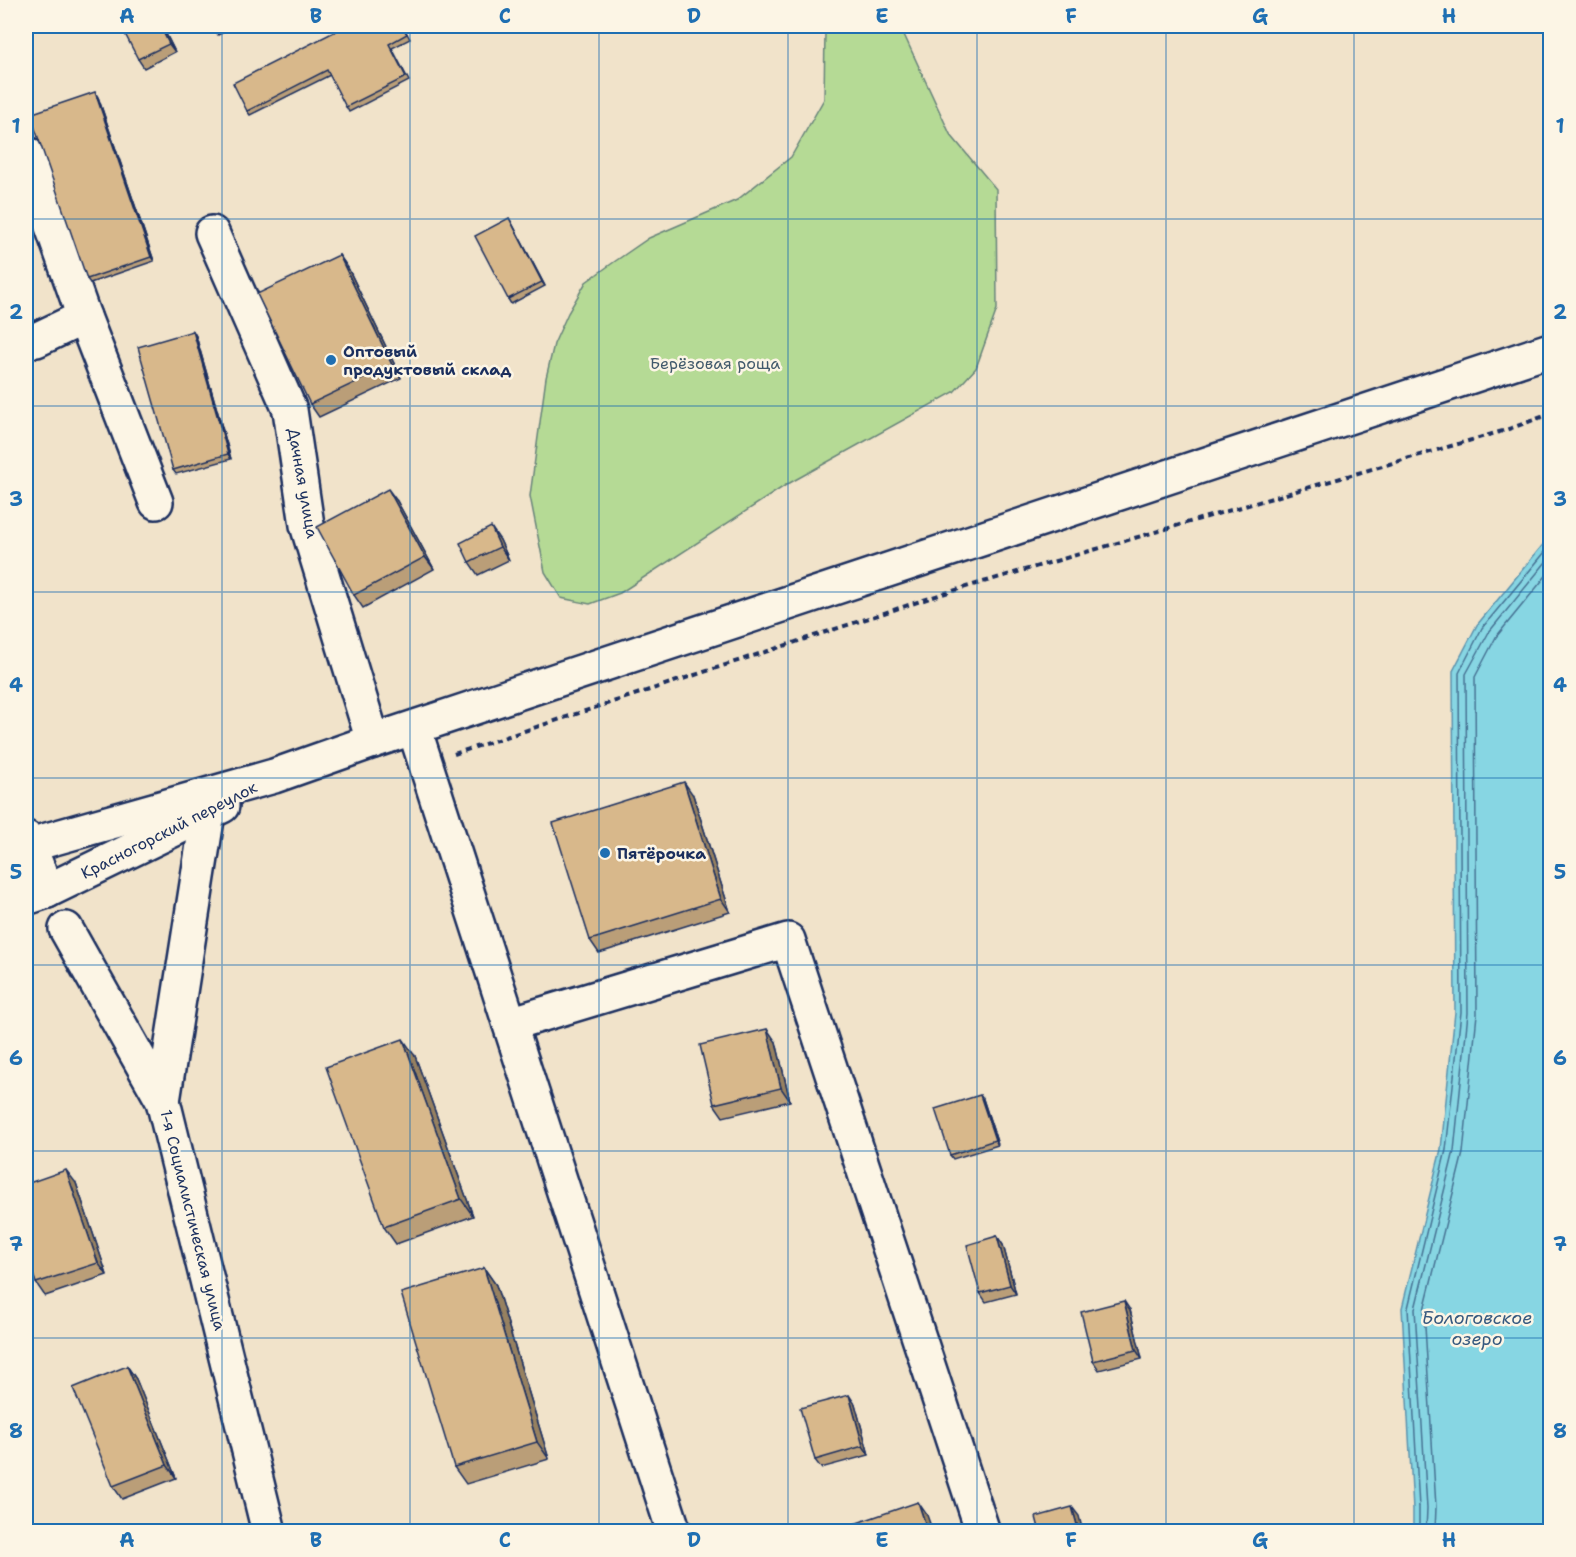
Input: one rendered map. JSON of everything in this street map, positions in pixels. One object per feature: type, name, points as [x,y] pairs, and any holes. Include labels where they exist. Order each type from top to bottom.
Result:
[{"type":"main road","points":[[26,153],[84,317],[156,502]]},
{"type":"main road","name":"Дачная улица","points":[[212,232],[290,410],[307,525],[373,741]]},
{"type":"main road","points":[[26,341],[36,340],[84,317]]},
{"type":"main road","points":[[274,776],[373,741],[1551,350]]},
{"type":"main road","points":[[414,728],[674,1532]]},
{"type":"main road","name":"Красногорский переулок","points":[[36,895],[208,813],[274,776]]},
{"type":"main road","name":"Красногорский переулок","points":[[26,843],[274,776]]},
{"type":"main road","points":[[163,1101],[208,813]]},
{"type":"main road","points":[[26,843],[36,895]]},
{"type":"main road","name":"1-я Социалистическая улица","points":[[66,929],[163,1101],[269,1532]]},
{"type":"main road","points":[[510,1024],[788,940],[983,1532]]},
{"type":"path","points":[[426,763],[942,594],[1506,430],[1551,414]]},
{"type":"green space","name":"Берёзовая роща","points":[[817,26],[900,26],[950,134],[996,189],[997,309],[976,368],[954,392],[786,485],[620,593],[590,604],[561,598],[545,572],[530,496],[546,378],[554,344],[586,282],[649,238],[737,200],[791,157],[824,99],[825,31]]},
{"type":"water","name":"Бологовское озеро","points":[[1550,536],[1550,1531],[1413,1531],[1402,1308],[1441,1149],[1455,1012],[1453,671],[1477,625]]},
{"type":"building","points":[[121,26],[160,26],[169,44],[138,59]]},
{"type":"building","points":[[346,26],[402,26],[407,34],[389,44],[406,77],[346,107],[327,70],[247,111],[233,83]]},
{"type":"building","points":[[95,92],[151,257],[87,279],[30,114]]},
{"type":"building","points":[[509,218],[542,282],[508,299],[475,236]]},
{"type":"building","points":[[339,255],[392,365],[310,404],[257,294]]},
{"type":"building","points":[[193,331],[228,454],[173,470],[138,347]]},
{"type":"building","points":[[388,489],[425,557],[354,595],[317,527]]},
{"type":"building","points":[[491,527],[500,547],[469,562],[460,543]]},
{"type":"building","points":[[684,782],[721,899],[590,940],[553,823]]},
{"type":"building","points":[[767,1029],[781,1088],[714,1104],[700,1045]]},
{"type":"building","points":[[403,1039],[461,1199],[384,1227],[326,1067]]},
{"type":"building","points":[[980,1095],[995,1140],[950,1155],[935,1109]]},
{"type":"building","points":[[66,1170],[98,1263],[36,1283],[26,1253],[26,1184]]},
{"type":"building","points":[[997,1236],[1010,1285],[980,1293],[967,1245]]},
{"type":"building","points":[[484,1268],[537,1442],[454,1467],[401,1293]]},
{"type":"building","points":[[1124,1301],[1136,1350],[1093,1361],[1081,1312]]},
{"type":"building","points":[[127,1366],[167,1465],[113,1486],[73,1388]]},
{"type":"building","points":[[849,1395],[863,1446],[815,1460],[800,1408]]},
{"type":"building","points":[[918,1502],[928,1532],[850,1532],[848,1526]]},
{"type":"building","points":[[1072,1507],[1079,1532],[1040,1532],[1036,1517]]},
{"type":"place","name":"Оптовый продуктовый склад","points":[[331,360]]},
{"type":"place","name":"Пятёрочка","points":[[605,853]]}]
